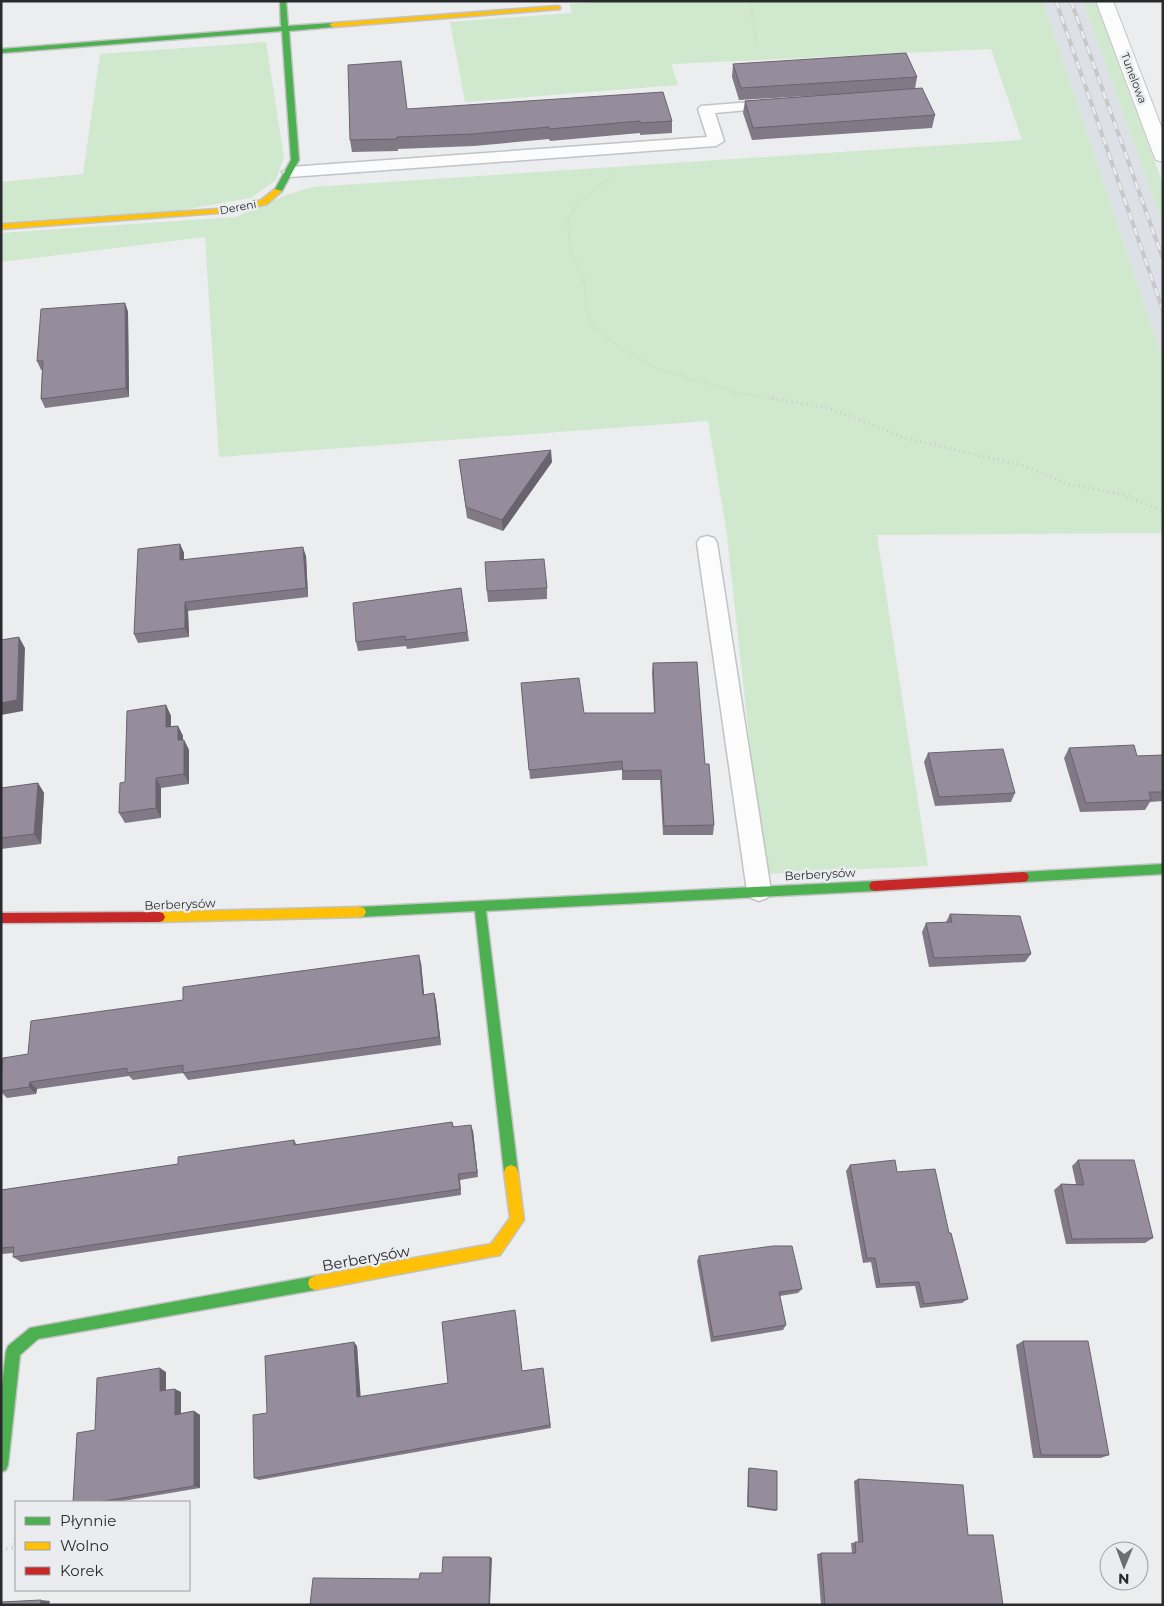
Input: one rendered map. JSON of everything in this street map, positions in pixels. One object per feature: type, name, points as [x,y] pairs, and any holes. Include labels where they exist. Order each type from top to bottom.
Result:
[{"type":"street","name":"Dereni","points":[[1,227],[238,209],[265,201],[285,183],[295,160],[283,1]]},
{"type":"street","name":"Tunelowa","points":[[1104,1],[1163,156]]},
{"type":"street","points":[[1,51],[558,8]]},
{"type":"street","name":"Berberysów","points":[[1,918],[138,919],[480,907],[1163,869]]},
{"type":"street","name":"Berberysów","points":[[1,1465],[13,1351],[35,1333],[495,1250],[517,1220],[480,907]]},
{"type":"lane","points":[[290,172],[716,141],[706,109],[795,103]]},
{"type":"lane","points":[[707,543],[759,891]]},
{"type":"path","points":[[752,1],[750,4],[756,39],[754,48]]},
{"type":"path","points":[[617,172],[579,203],[568,218],[571,253],[584,278],[586,306],[592,326],[621,348],[654,367],[735,392],[828,408],[906,438],[1024,466],[1068,484],[1124,495],[1163,511]]},
{"type":"path","points":[[1,1550],[15,1547]]},
{"type":"shaded area","points":[[1043,1],[1083,1],[1163,225],[1163,360]]},
{"type":"green space","points":[[612,1],[1043,1],[1163,360],[1163,533],[877,535],[928,866],[764,874],[727,535],[708,421],[219,457],[205,237],[1,262],[1,233],[236,217],[286,195],[313,187],[1022,140],[991,49],[671,64],[678,85],[465,102],[450,22],[572,13],[569,4]]},
{"type":"green space","points":[[1083,1],[1095,1],[1163,184],[1163,225]]},
{"type":"green space","points":[[266,42],[284,157],[276,180],[251,198],[177,211],[1,222],[1,182],[83,174],[100,54]]},
{"type":"building","points":[[906,53],[917,77],[741,88],[733,64]]},
{"type":"building","points":[[401,61],[407,109],[663,92],[672,121],[641,123],[640,121],[549,129],[549,127],[473,134],[397,137],[397,139],[350,140],[348,65]]},
{"type":"building","points":[[922,88],[935,115],[753,128],[745,101]]},
{"type":"building","points":[[125,303],[126,388],[41,399],[43,361],[37,361],[41,309]]},
{"type":"building","points":[[551,450],[502,520],[466,507],[459,460]]},
{"type":"building","points":[[180,544],[180,560],[303,547],[306,588],[185,602],[185,628],[134,634],[138,549]]},
{"type":"building","points":[[544,559],[547,588],[487,591],[485,562]]},
{"type":"building","points":[[461,588],[467,632],[405,640],[405,636],[356,642],[353,603]]},
{"type":"building","points":[[19,637],[17,700],[1,703],[1,640]]},
{"type":"building","points":[[697,662],[705,764],[709,764],[714,825],[664,826],[661,770],[623,771],[622,761],[529,770],[521,683],[579,678],[584,713],[655,713],[653,663]]},
{"type":"building","points":[[166,705],[166,727],[178,726],[178,740],[184,740],[184,774],[156,778],[156,808],[119,813],[120,783],[125,782],[127,711]]},
{"type":"building","points":[[1134,745],[1137,756],[1163,755],[1163,792],[1149,792],[1151,800],[1086,803],[1069,748]]},
{"type":"building","points":[[1003,749],[1015,793],[939,797],[928,753]]},
{"type":"building","points":[[38,783],[34,834],[1,838],[1,788]]},
{"type":"building","points":[[950,914],[1020,916],[1031,954],[934,958],[926,923],[952,922]]},
{"type":"building","points":[[419,955],[423,995],[434,993],[439,1037],[183,1073],[183,1065],[127,1073],[127,1068],[30,1082],[29,1087],[1,1091],[3,1058],[28,1054],[31,1021],[183,1000],[183,987]]},
{"type":"building","points":[[452,1122],[453,1127],[471,1125],[477,1172],[458,1174],[460,1189],[13,1257],[14,1247],[1,1248],[1,1190],[178,1164],[178,1157],[294,1140],[294,1145]]},
{"type":"building","points":[[895,1160],[897,1172],[935,1169],[949,1233],[951,1233],[968,1299],[924,1304],[919,1282],[880,1284],[875,1258],[867,1258],[850,1165]]},
{"type":"building","points":[[1078,1160],[1134,1160],[1153,1238],[1072,1239],[1061,1184],[1084,1185]]},
{"type":"building","points":[[773,1246],[792,1246],[802,1289],[779,1292],[786,1325],[713,1337],[699,1256]]},
{"type":"building","points":[[515,1310],[522,1371],[543,1368],[550,1425],[254,1478],[253,1415],[267,1413],[265,1356],[354,1342],[357,1397],[448,1383],[442,1322]]},
{"type":"building","points":[[1023,1341],[1088,1341],[1109,1455],[1041,1455]]},
{"type":"building","points":[[160,1368],[160,1391],[175,1389],[175,1415],[194,1411],[194,1486],[104,1501],[73,1501],[77,1433],[95,1430],[97,1378]]},
{"type":"building","points":[[749,1468],[777,1471],[777,1510],[748,1506]]},
{"type":"building","points":[[858,1479],[963,1485],[968,1535],[993,1535],[1003,1605],[825,1605],[821,1553],[856,1553],[855,1542],[863,1542]]},
{"type":"building","points":[[443,1557],[490,1557],[489,1605],[310,1605],[313,1578],[419,1579],[420,1573],[442,1573]]},
{"type":"building","points":[[41,1600],[40,1605],[1,1605],[1,1602]]},
{"type":"railway","points":[[1056,1],[1163,311]]},
{"type":"railway","points":[[1071,1],[1163,259]]},
{"type":"traffic: fast","points":[[278,191],[295,160],[283,1]]},
{"type":"traffic: fast","points":[[1,51],[333,25]]},
{"type":"traffic: fast","points":[[1023,877],[1163,869]]},
{"type":"traffic: fast","points":[[360,912],[875,886]]},
{"type":"traffic: fast","points":[[480,907],[511,1172]]},
{"type":"traffic: fast","points":[[1,1465],[13,1351],[35,1333],[315,1283]]},
{"type":"traffic: slow","points":[[333,25],[558,8]]},
{"type":"traffic: slow","points":[[1,227],[232,210],[264,202],[278,191]]},
{"type":"traffic: slow","points":[[159,917],[360,912]]},
{"type":"traffic: slow","points":[[315,1283],[495,1250],[517,1220],[511,1172]]},
{"type":"traffic: jam","points":[[875,886],[1023,877]]},
{"type":"traffic: jam","points":[[1,918],[159,917]]}]
